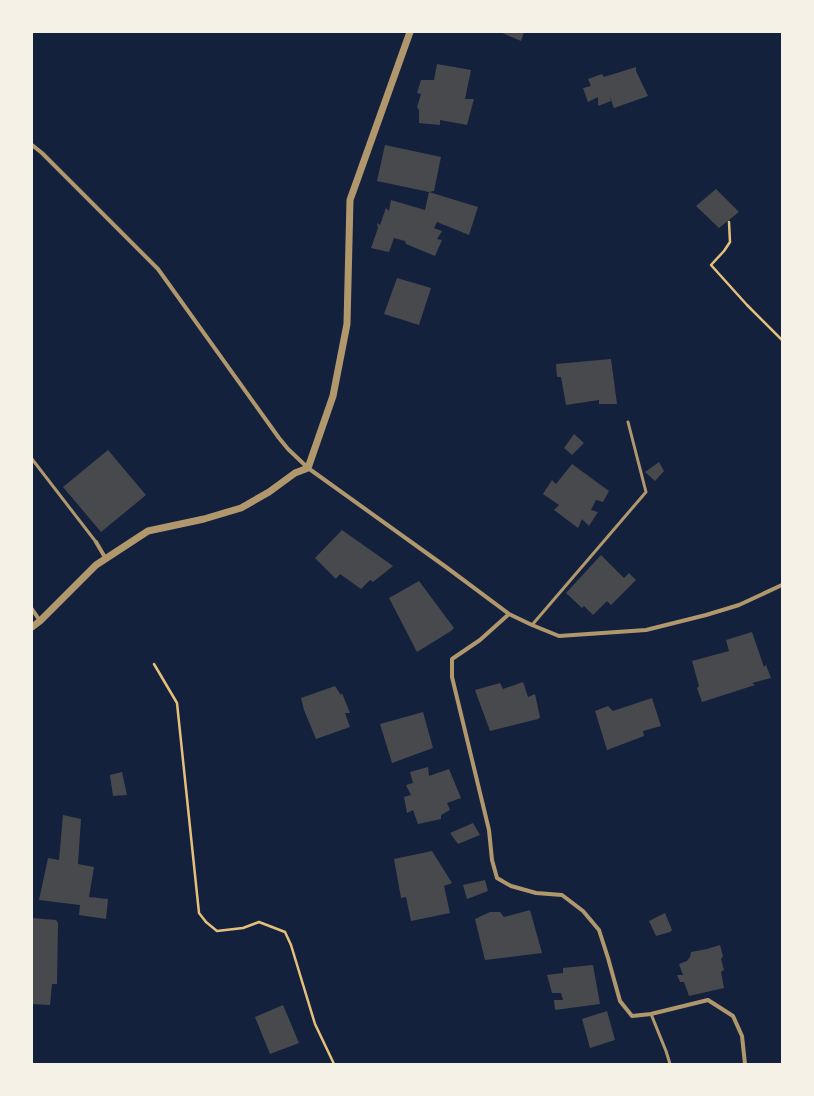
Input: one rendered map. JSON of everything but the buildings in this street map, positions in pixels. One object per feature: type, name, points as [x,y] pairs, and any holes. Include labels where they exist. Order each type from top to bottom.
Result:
[{"type":"street","points":[[32,627],[40,621],[96,565],[148,531],[204,519],[241,508],[269,492],[295,474],[308,468],[333,396],[347,324],[350,200],[410,32]]},
{"type":"street","points":[[32,145],[42,153],[158,269],[278,438],[288,449],[308,468],[509,614],[559,636],[646,630],[706,615],[739,604],[782,585]]},
{"type":"street","points":[[96,542],[106,559]]},
{"type":"street","points":[[32,609],[40,621]]},
{"type":"street","points":[[509,614],[480,640],[452,659],[452,677],[489,830],[492,860],[497,878],[512,886],[536,893],[562,895],[583,911],[599,930],[620,1001],[632,1016],[651,1014],[708,1000],[733,1016],[742,1036],[745,1064]]},
{"type":"lane","points":[[532,625],[646,492],[628,422]]},
{"type":"lane","points":[[32,459],[96,542]]},
{"type":"lane","points":[[651,1014],[670,1064]]},
{"type":"path","points":[[728,222],[730,242],[711,266],[782,340]]},
{"type":"path","points":[[154,664],[177,703],[199,912],[206,922],[217,931],[243,928],[259,922],[285,932],[291,945],[315,1024],[334,1064]]}]
